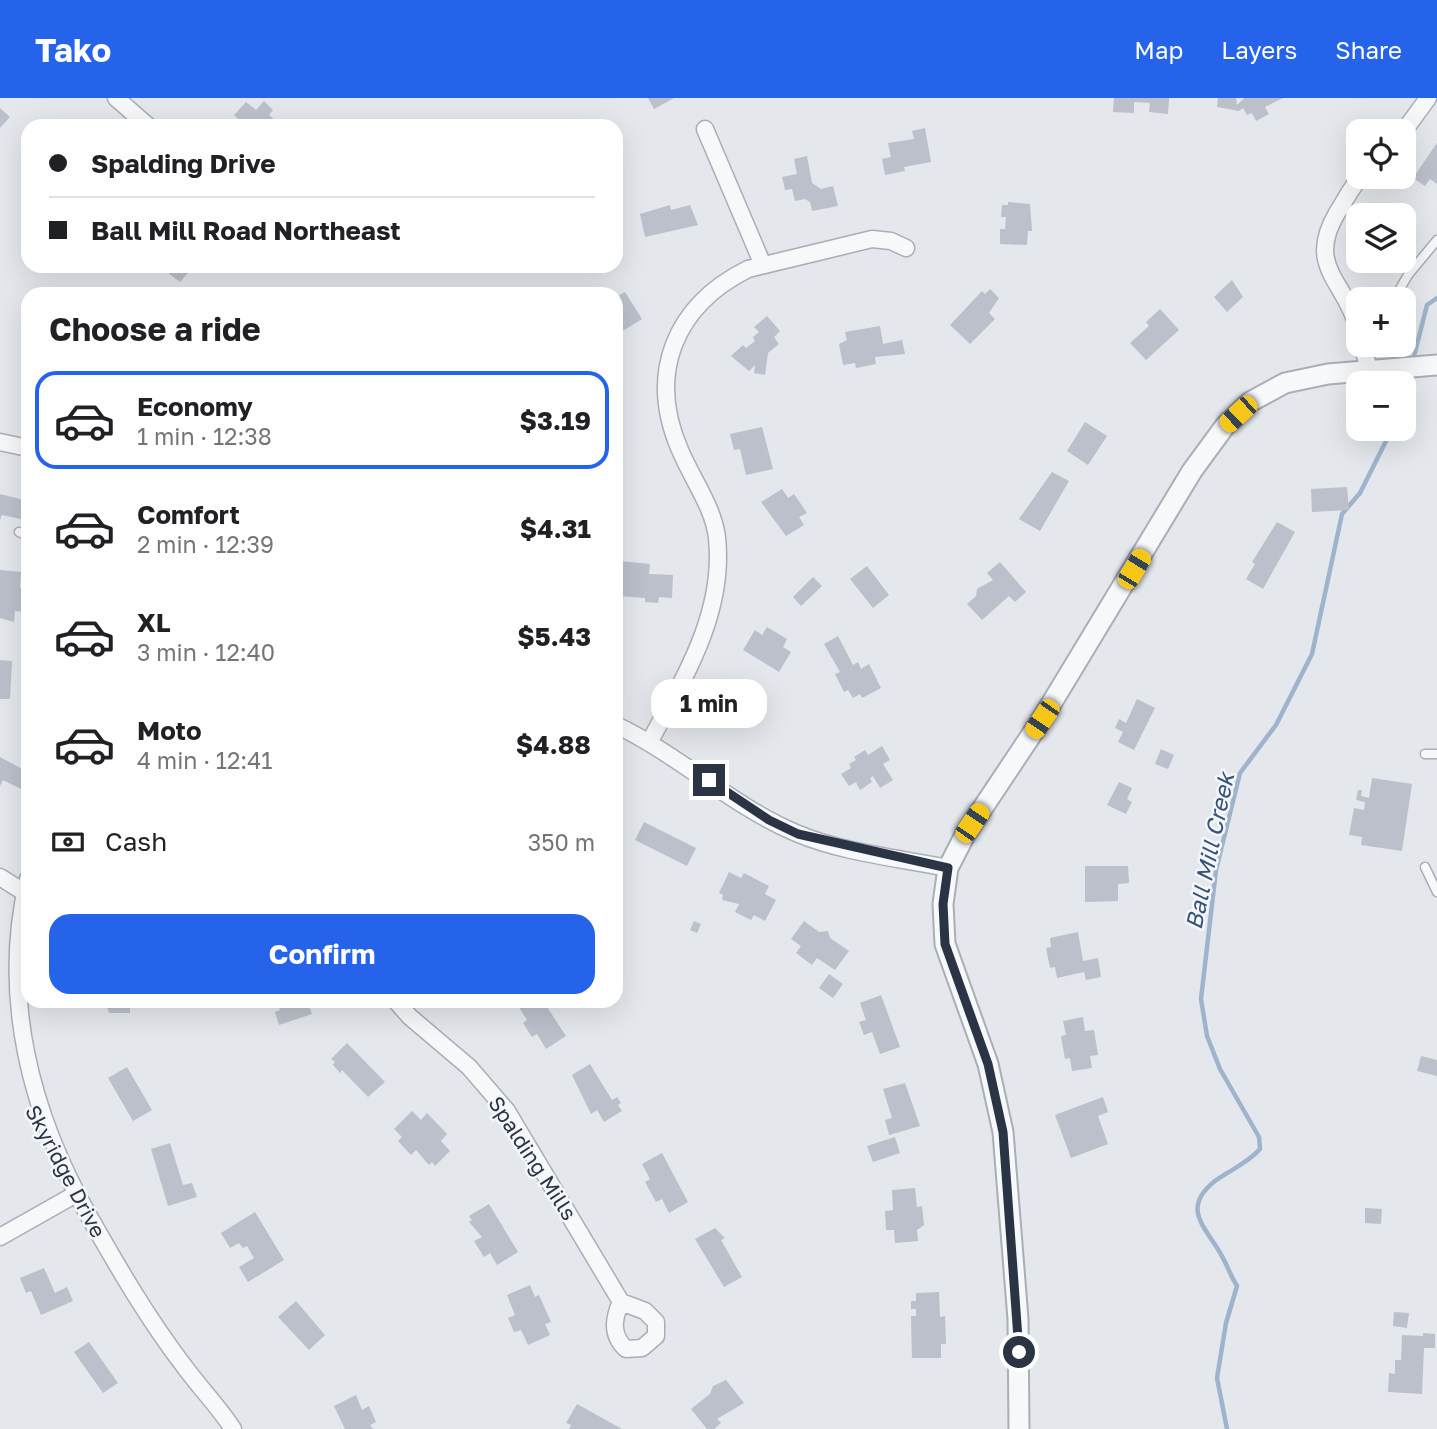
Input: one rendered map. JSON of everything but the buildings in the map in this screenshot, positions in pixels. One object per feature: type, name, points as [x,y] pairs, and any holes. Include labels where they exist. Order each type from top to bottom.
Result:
[{"type":"street","points":[[116,98],[140,119]]},
{"type":"street","points":[[1413,119],[1428,98]]},
{"type":"street","points":[[705,129],[763,265]]},
{"type":"street","points":[[1346,303],[1326,266],[1323,252],[1329,227],[1353,189]]},
{"type":"street","points":[[650,741],[702,641],[714,601],[717,567],[715,526],[668,418],[665,390],[668,361],[680,329],[700,302],[731,278],[763,265],[872,239],[891,241],[906,248]]},
{"type":"street","points":[[1366,357],[1369,369]]},
{"type":"street","points":[[1019,1429],[1018,1327],[1003,1132],[988,1064],[945,944],[943,904],[948,868],[966,832],[1042,719],[1192,471],[1225,426],[1251,402],[1285,383],[1310,376],[1369,369],[1437,365]]},
{"type":"street","points":[[0,442],[21,446]]},
{"type":"street","points":[[623,728],[650,741],[769,820],[798,834],[948,868]]},
{"type":"street","points":[[0,877],[21,884]]},
{"type":"street","name":"Skyridge Drive","points":[[21,895],[10,924],[2,983],[6,1022],[16,1066],[31,1107],[76,1194],[151,1320],[233,1429]]},
{"type":"street","name":"Spalding Mills","points":[[402,1008],[469,1067],[507,1111],[532,1148],[621,1302]]},
{"type":"street","points":[[0,1237],[76,1194]]},
{"type":"lane","points":[[1401,287],[1437,240]]},
{"type":"lane","points":[[1425,754],[1437,754]]},
{"type":"lane","points":[[1425,867],[1437,892]]},
{"type":"waterway","name":"Ball Mill Creek","points":[[1413,360],[1427,305],[1437,298]]},
{"type":"waterway","name":"Ball Mill Creek","points":[[1227,1429],[1217,1378],[1226,1323],[1237,1286],[1202,1224],[1199,1199],[1215,1181],[1260,1149],[1259,1137],[1220,1069],[1207,1036],[1201,999],[1216,870],[1240,773],[1276,725],[1312,654],[1342,514],[1360,493],[1386,441]]},
{"type":"route","points":[[709,780],[769,820],[798,834],[948,868],[943,904],[945,944],[988,1064],[1003,1132],[1019,1352]]}]
